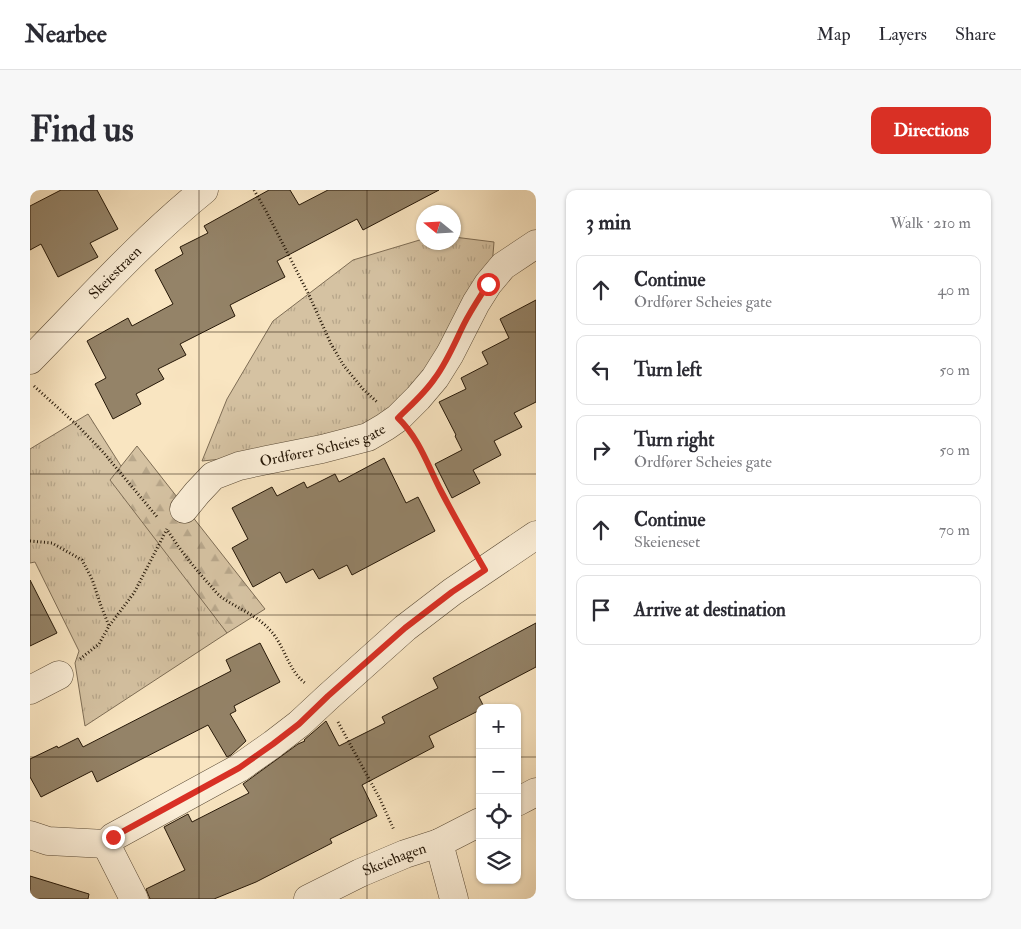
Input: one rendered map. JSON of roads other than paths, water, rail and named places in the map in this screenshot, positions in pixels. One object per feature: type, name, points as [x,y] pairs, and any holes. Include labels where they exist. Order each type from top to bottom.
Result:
[{"type":"street","name":"Skeiestraen","points":[[30,360],[108,279],[179,211],[204,190]]},
{"type":"street","name":"Ordfører Scheies gate","points":[[184,510],[213,476],[239,466],[322,449],[368,437],[398,418],[435,378],[450,354],[476,303],[493,278],[503,266],[536,244]]},
{"type":"street","points":[[30,836],[48,841],[106,844],[113,837],[239,768],[299,724],[405,628],[452,592],[536,535]]},
{"type":"street","points":[[30,690],[59,675]]},
{"type":"street","points":[[521,800],[536,792]]},
{"type":"street","name":"Skeiehagen","points":[[308,899],[360,873],[405,854],[438,843],[476,824]]},
{"type":"street","points":[[438,843],[454,899]]},
{"type":"street","points":[[106,844],[134,899]]}]
